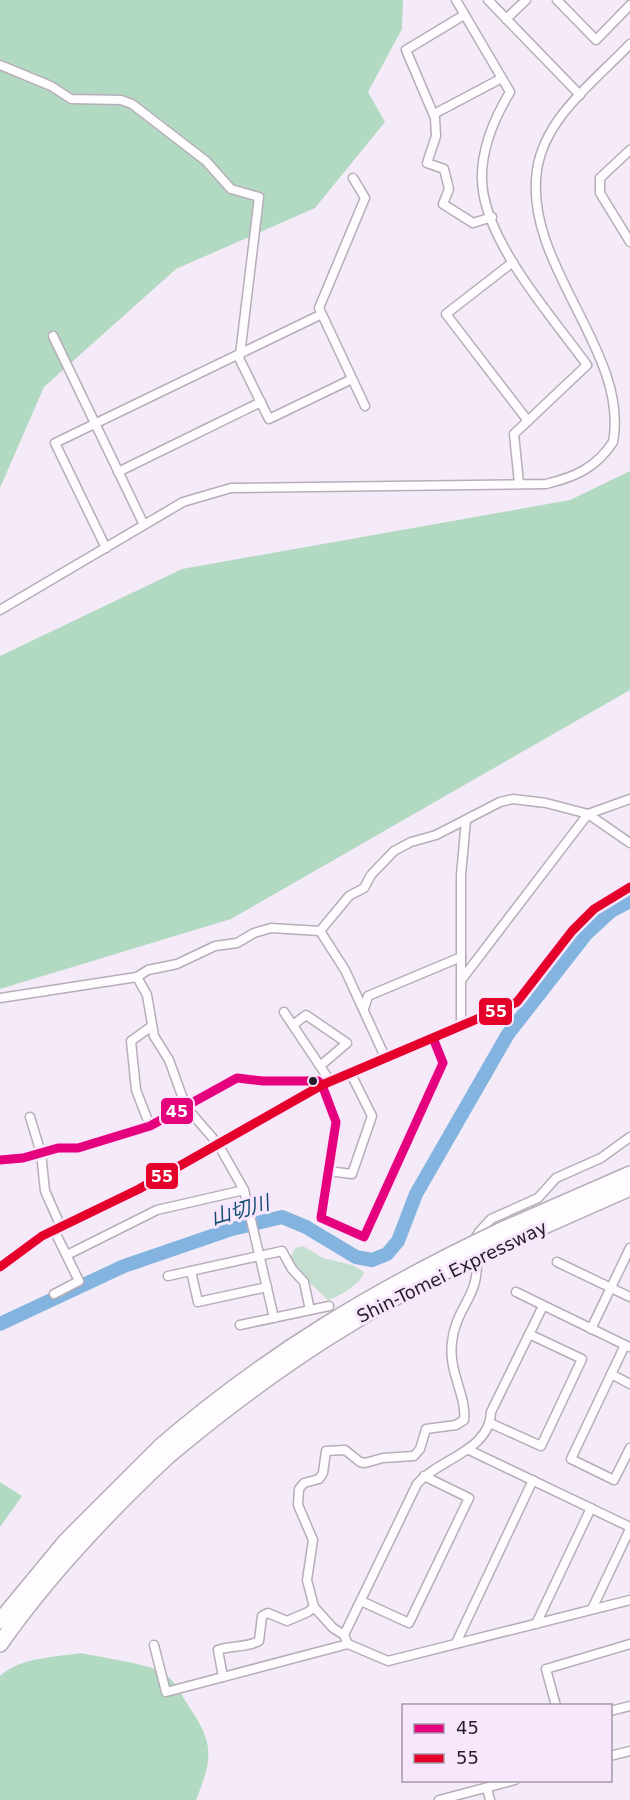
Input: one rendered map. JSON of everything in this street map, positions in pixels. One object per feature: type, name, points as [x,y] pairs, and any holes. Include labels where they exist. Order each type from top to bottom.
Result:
[{"type":"highway","name":"Shin-Tomei Expressway","points":[[505,1236],[630,1174]]},
{"type":"highway","name":"Shin-Tomei Expressway","points":[[2,1636],[66,1541],[165,1451],[205,1408],[308,1334],[404,1279],[505,1236],[630,1188]]},
{"type":"street","points":[[456,0],[510,92],[490,130],[483,173],[484,197],[513,262],[587,365],[514,434],[519,483]]},
{"type":"street","points":[[488,0],[580,95]]},
{"type":"street","points":[[506,19],[526,0]]},
{"type":"street","points":[[557,0],[597,40],[630,5]]},
{"type":"street","points":[[464,15],[406,50],[434,114],[436,136],[427,163],[444,169],[449,189],[443,204],[473,224],[492,217]]},
{"type":"street","points":[[574,281],[544,228],[536,182],[537,168],[549,135],[558,120],[630,44]]},
{"type":"street","points":[[0,65],[51,86],[71,99],[121,100],[132,104],[206,161],[231,189],[260,197],[239,355],[269,419],[352,379]]},
{"type":"street","points":[[434,114],[502,78]]},
{"type":"street","points":[[630,150],[600,178],[598,185],[600,193],[630,242]]},
{"type":"street","points":[[353,178],[365,198],[319,308],[320,315],[365,406]]},
{"type":"street","points":[[513,262],[446,314],[528,421]]},
{"type":"street","points":[[106,548],[55,443],[320,315]]},
{"type":"street","points":[[53,336],[144,525]]},
{"type":"street","points":[[118,472],[261,402]]},
{"type":"street","points":[[0,610],[183,502],[231,488],[546,484],[572,478],[590,467],[606,453],[624,419]]},
{"type":"street","points":[[320,931],[349,896],[364,888],[371,875],[394,851],[466,820],[500,802],[513,799],[546,803],[588,814],[630,843]]},
{"type":"street","points":[[462,979],[588,814],[630,799]]},
{"type":"street","points":[[461,1027],[461,875],[466,820]]},
{"type":"street","points":[[0,1267],[18,1252],[58,1229],[139,1189],[326,1083],[385,1056],[461,1027],[517,1002],[572,931],[594,909],[630,887]]},
{"type":"street","points":[[0,998],[137,977],[148,970],[177,964],[214,946],[237,943],[254,933],[270,928],[320,931]]},
{"type":"street","points":[[320,931],[345,970],[385,1056]]},
{"type":"street","points":[[364,1009],[368,996],[461,957]]},
{"type":"street","points":[[137,977],[147,995],[152,1026],[169,1060],[186,1107],[218,1144],[244,1190],[274,1317]]},
{"type":"street","points":[[284,1012],[320,1066],[336,1122],[321,1218],[364,1237],[443,1063],[433,1038]]},
{"type":"street","points":[[293,1025],[306,1016],[347,1043],[320,1066]]},
{"type":"street","points":[[150,1126],[136,1090],[131,1041],[152,1026]]},
{"type":"street","points":[[328,1171],[352,1174],[372,1116],[350,1072]]},
{"type":"street","points":[[0,1160],[58,1148],[78,1148],[150,1126],[237,1078],[326,1083]]},
{"type":"street","points":[[30,1117],[41,1153],[45,1191],[67,1255],[80,1281],[54,1294]]},
{"type":"street","points":[[630,1137],[601,1158],[556,1178],[538,1198],[491,1220],[474,1240],[477,1284],[454,1325],[452,1345],[451,1366],[465,1412],[464,1420],[456,1425],[426,1429],[420,1449],[414,1456],[365,1463],[360,1462],[345,1450],[326,1451],[323,1473],[319,1479],[304,1483],[299,1489],[298,1505],[313,1540],[307,1580],[314,1607],[346,1640],[388,1661],[630,1600]]},
{"type":"street","points":[[67,1255],[157,1210],[244,1190]]},
{"type":"street","points":[[591,1329],[630,1248]]},
{"type":"street","points":[[168,1276],[282,1251],[292,1269],[304,1282],[310,1310]]},
{"type":"street","points":[[557,1262],[630,1297]]},
{"type":"street","points":[[191,1271],[198,1302],[267,1287]]},
{"type":"street","points":[[516,1292],[628,1346],[611,1374],[571,1459],[614,1480],[630,1448]]},
{"type":"street","points":[[240,1325],[329,1306]]},
{"type":"street","points":[[346,1640],[361,1601],[417,1484],[424,1476],[469,1450],[490,1423],[491,1412],[543,1306]]},
{"type":"street","points":[[490,1423],[541,1446],[582,1359],[529,1334]]},
{"type":"street","points":[[611,1374],[630,1384]]},
{"type":"street","points":[[469,1450],[630,1528],[592,1609]]},
{"type":"street","points":[[361,1601],[409,1623],[469,1498],[424,1476]]},
{"type":"street","points":[[456,1643],[533,1480]]},
{"type":"street","points":[[536,1624],[591,1508]]},
{"type":"street","points":[[224,1677],[218,1650],[235,1645],[248,1647],[259,1641],[262,1616],[268,1613],[287,1622],[314,1607]]},
{"type":"street","points":[[154,1645],[166,1692],[346,1640]]},
{"type":"street","points":[[555,1704],[546,1669],[630,1644]]},
{"type":"street","points":[[612,1710],[630,1706]]},
{"type":"street","points":[[612,1756],[630,1751]]},
{"type":"street","points":[[440,1800],[508,1782]]},
{"type":"street","points":[[487,1788],[490,1800]]},
{"type":"green space","points":[[0,0],[403,0],[402,29],[368,92],[385,122],[315,208],[176,269],[44,387],[0,488]]},
{"type":"green space","points":[[630,471],[630,690],[231,919],[0,989],[0,656],[182,569],[570,500]]},
{"type":"green space","points":[[303,1246],[323,1258],[352,1265],[364,1272],[359,1281],[349,1289],[328,1300],[297,1271],[290,1259],[295,1248]]},
{"type":"green space","points":[[0,1482],[22,1496],[0,1527]]},
{"type":"green space","points":[[82,1653],[156,1669],[174,1682],[202,1728],[206,1739],[208,1760],[196,1800],[0,1800],[0,1676],[28,1661]]},
{"type":"waterway","name":"山切川","points":[[0,1324],[124,1266],[232,1229],[282,1217],[306,1227],[356,1257],[372,1260],[387,1254],[398,1241],[416,1194],[508,1034],[587,933],[611,911],[630,901]]},
{"type":"transit line","name":"55","points":[[0,1267],[42,1236],[139,1189],[322,1085],[517,1002],[572,931],[594,909],[630,887]]},
{"type":"transit line","name":"45","points":[[0,1160],[23,1158],[58,1148],[78,1148],[150,1126],[237,1078],[263,1081],[318,1081],[322,1085],[336,1122],[321,1218],[364,1237],[443,1063],[433,1038]]}]
